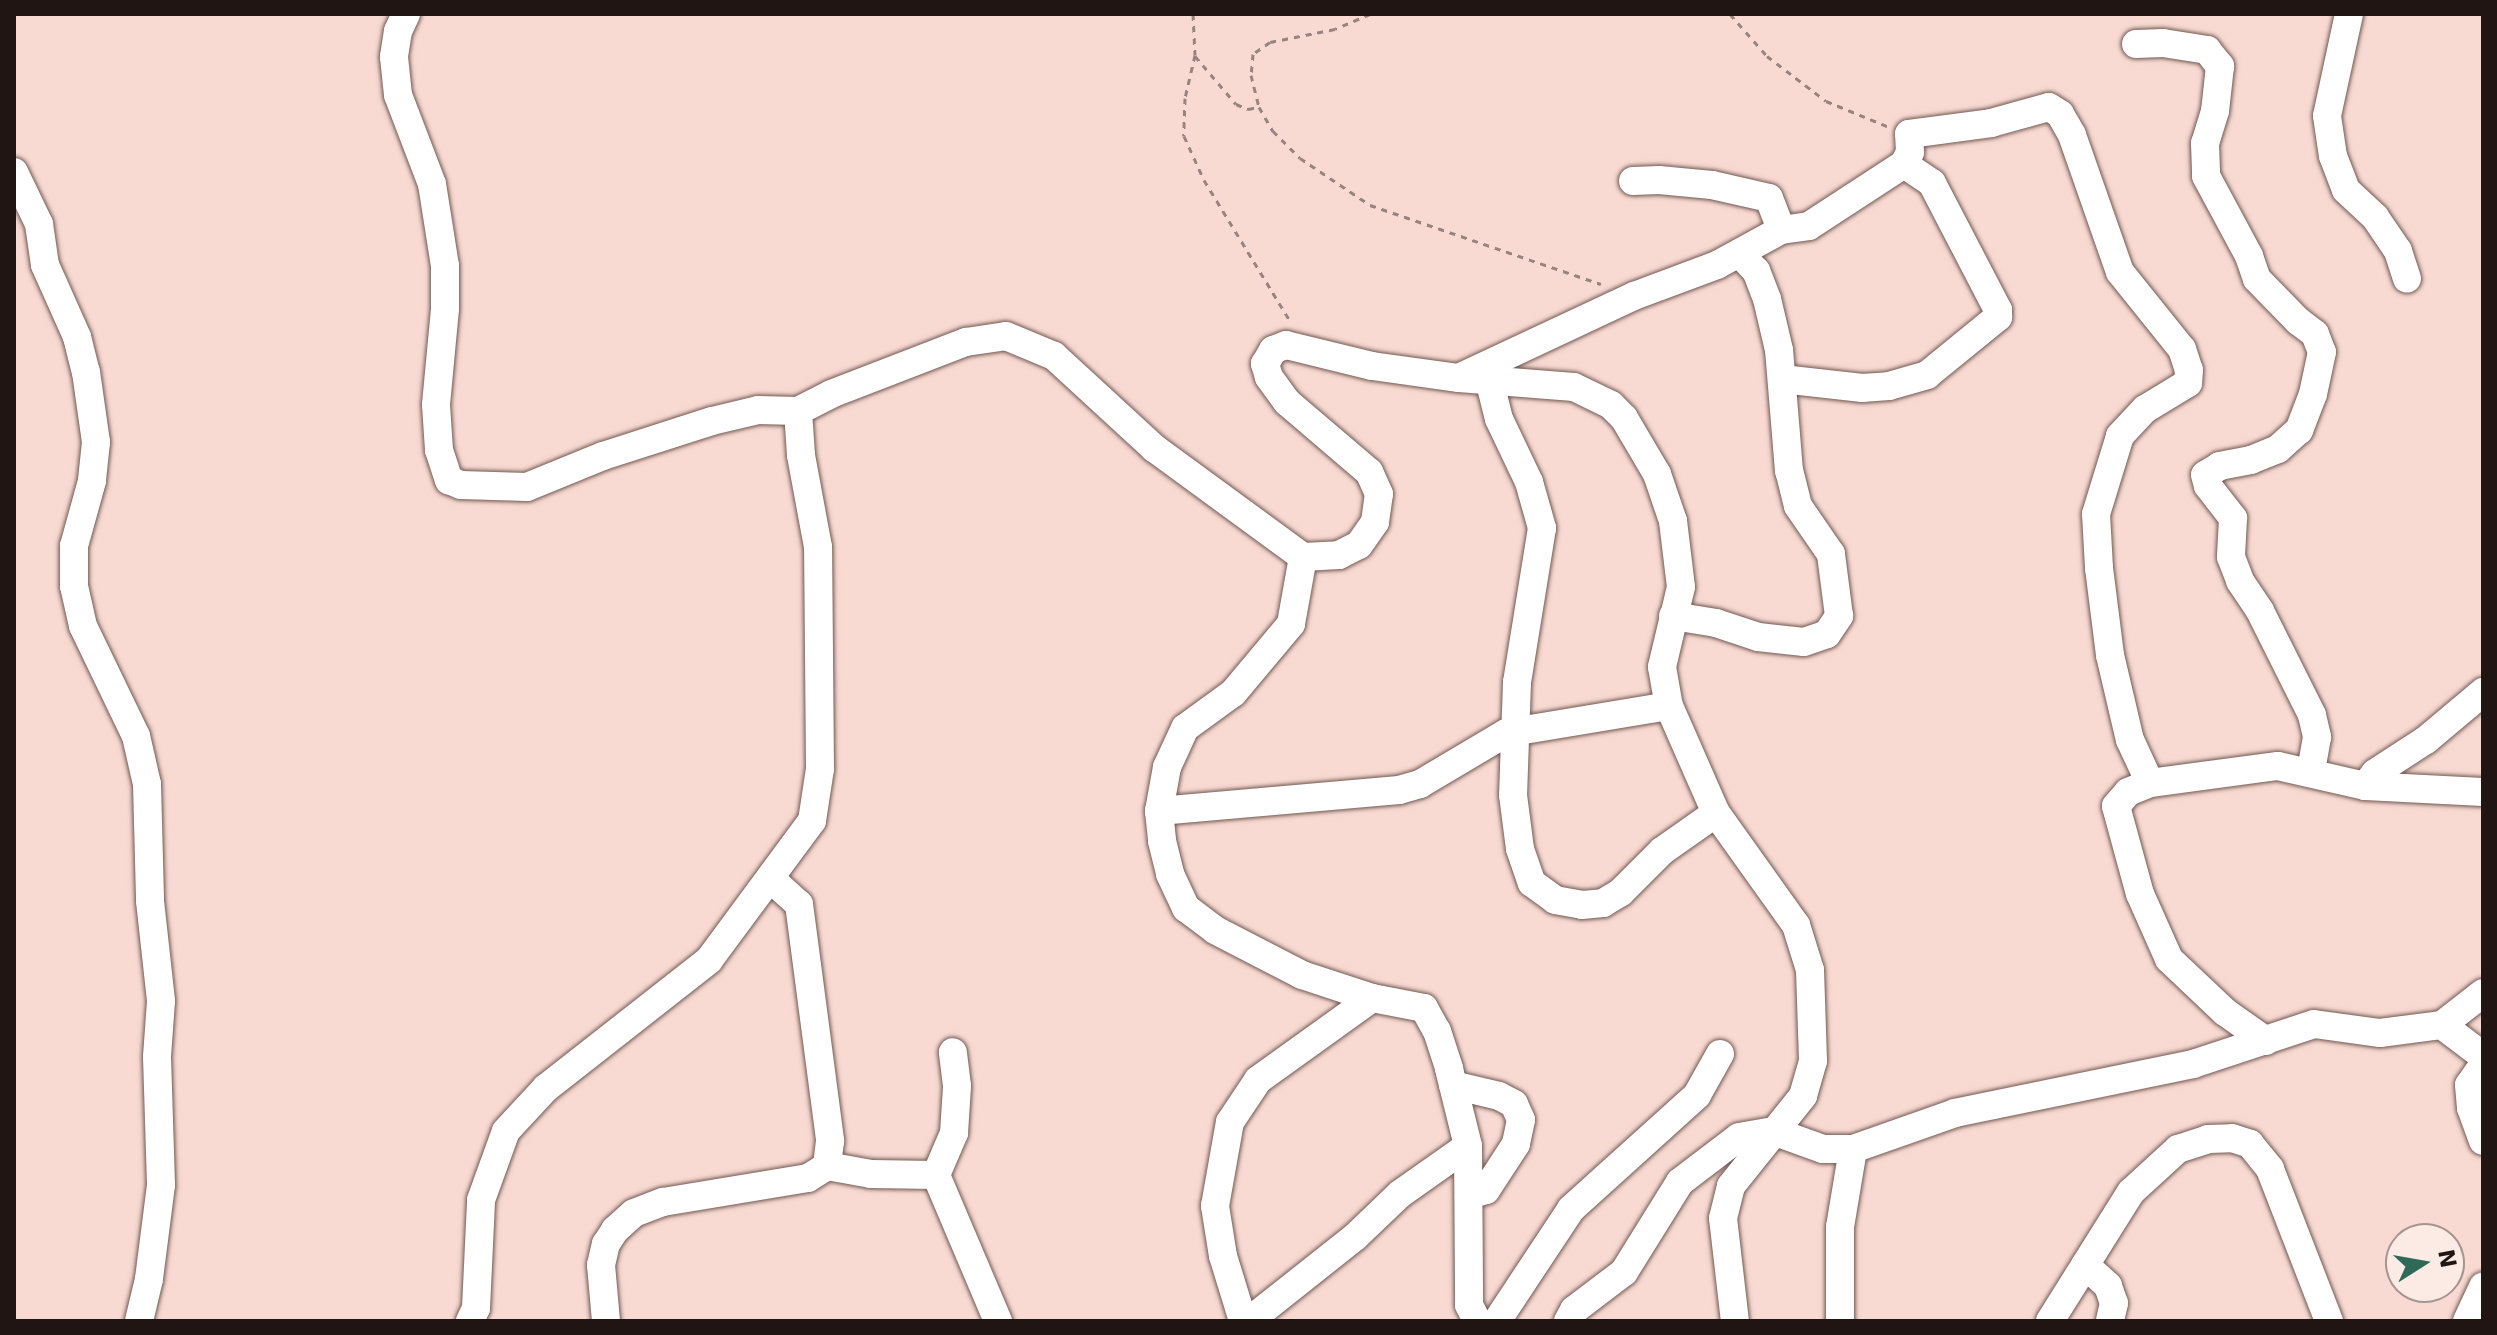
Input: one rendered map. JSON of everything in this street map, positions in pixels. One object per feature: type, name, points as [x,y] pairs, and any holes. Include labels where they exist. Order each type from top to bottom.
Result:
[{"type":"street","points":[[406,14],[398,31],[394,57],[398,95],[432,184],[445,266],[445,309],[436,405],[439,450],[449,480],[461,485],[527,487],[603,456],[712,421],[758,410],[798,411],[831,394],[966,342],[1006,336],[1054,356],[1154,448],[1303,557],[1339,555],[1359,545],[1375,522],[1379,494],[1369,472],[1287,402],[1269,377],[1265,364],[1273,350],[1286,345],[1372,366],[1459,378],[1574,387],[1611,405],[1624,418],[1657,474],[1673,521],[1681,587],[1662,667],[1669,706],[1716,813],[1796,925],[1810,970],[1813,1061],[1803,1096],[1731,1186],[1723,1218],[1735,1321]]},
{"type":"street","points":[[2349,14],[2327,116],[2333,156],[2346,190],[2375,217],[2398,251],[2407,279]]},
{"type":"street","points":[[2136,44],[2163,43],[2207,50],[2220,66],[2215,111],[2205,143],[2206,176],[2249,256],[2257,279],[2275,300],[2315,334],[2322,352],[2313,394],[2299,430],[2278,449],[2251,460],[2220,466],[2205,475],[2208,486],[2233,518],[2231,557],[2240,581],[2260,611],[2312,715],[2317,749],[2311,772]]},
{"type":"street","points":[[1459,378],[1634,296],[1740,254],[1781,230],[1809,226],[1904,164],[1910,152],[1909,134],[1991,123],[2049,107],[2060,114],[2072,135],[2120,272],[2182,349],[2189,370],[2188,383],[2145,409],[2120,436],[2096,514],[2110,655],[2130,740],[2150,783]]},
{"type":"street","points":[[1782,379],[1862,388],[1889,386],[1927,375],[1998,317],[1998,310],[1932,183],[1904,164]]},
{"type":"street","points":[[14,172],[39,224],[45,265],[77,337],[86,372],[96,442],[92,481],[74,546],[74,586],[83,626],[136,736],[147,784],[151,828],[150,901],[161,1001],[157,1057],[161,1185],[149,1279],[139,1321]]},
{"type":"street","points":[[1633,181],[1712,185],[1769,198],[1781,230]]},
{"type":"street","points":[[1673,616],[1716,623],[1758,637],[1804,642],[1820,639],[1839,616],[1831,554],[1798,506],[1789,471],[1783,430],[1782,379],[1767,299],[1756,271],[1740,254]]},
{"type":"street","points":[[1489,379],[1499,419],[1529,482],[1542,528],[1517,682],[1513,795],[1520,849],[1532,883],[1555,900],[1593,905],[1612,898],[1662,851],[1716,813]]},
{"type":"street","points":[[470,1321],[476,1308],[481,1200],[506,1131],[546,1088],[709,960],[772,880],[812,821],[820,769],[818,547],[801,455],[798,411]]},
{"type":"street","points":[[1303,557],[1291,624],[1233,693],[1185,728],[1167,767],[1159,811],[1170,874],[1186,908],[1215,930],[1302,975],[1372,998],[1424,1008],[1437,1031],[1468,1146],[1469,1305],[1477,1321]]},
{"type":"street","points":[[2365,786],[2375,773],[2426,740],[2483,692]]},
{"type":"street","points":[[1159,811],[1399,790],[1420,784],[1506,733],[1669,706]]},
{"type":"street","points":[[2266,1041],[2225,1012],[2169,959],[2140,894],[2116,806],[2128,792],[2150,783],[2278,766],[2365,786],[2483,792]]},
{"type":"street","points":[[772,880],[799,904],[830,1141],[827,1166]]},
{"type":"street","points":[[1568,1321],[1574,1310],[1624,1272],[1680,1182],[1739,1137],[1773,1131],[1823,1149],[1853,1149],[1955,1113],[2193,1064],[2314,1024],[2380,1033],[2442,1025],[2483,993]]},
{"type":"street","points":[[1372,998],[1258,1080],[1230,1122],[1215,1206],[1223,1256],[1246,1321],[1355,1237],[1400,1194],[1468,1146]]},
{"type":"street","points":[[2442,1025],[2483,1056]]},
{"type":"street","points":[[953,1052],[957,1086],[954,1133],[936,1175],[998,1321]]},
{"type":"street","points":[[1497,1321],[1571,1209],[1697,1095],[1720,1054]]},
{"type":"street","points":[[2483,1065],[2469,1085],[2471,1108],[2483,1141]]},
{"type":"street","points":[[1453,1085],[1499,1096],[1514,1104],[1521,1120],[1516,1144],[1486,1190],[1469,1195]]},
{"type":"street","points":[[2050,1321],[2131,1192],[2178,1149],[2208,1139],[2232,1138],[2250,1144],[2270,1169],[2329,1321]]},
{"type":"street","points":[[1840,1321],[1840,1227],[1853,1149]]},
{"type":"street","points":[[606,1321],[601,1265],[606,1244],[615,1230],[634,1213],[663,1202],[808,1178],[827,1166],[871,1174],[936,1175]]},
{"type":"street","points":[[2085,1265],[2108,1286],[2114,1303],[2110,1321]]},
{"type":"street","points":[[2467,1321],[2483,1287]]},
{"type":"path","points":[[1193,14],[1195,55],[1185,98],[1184,136],[1204,180],[1291,323],[1286,345]]},
{"type":"path","points":[[1370,14],[1335,29],[1270,42],[1253,54],[1251,75],[1259,107],[1273,131],[1300,158],[1370,205],[1634,296]]},
{"type":"path","points":[[1730,14],[1767,56],[1826,101],[1909,134]]},
{"type":"path","points":[[1195,55],[1236,104],[1248,109],[1259,107]]}]
